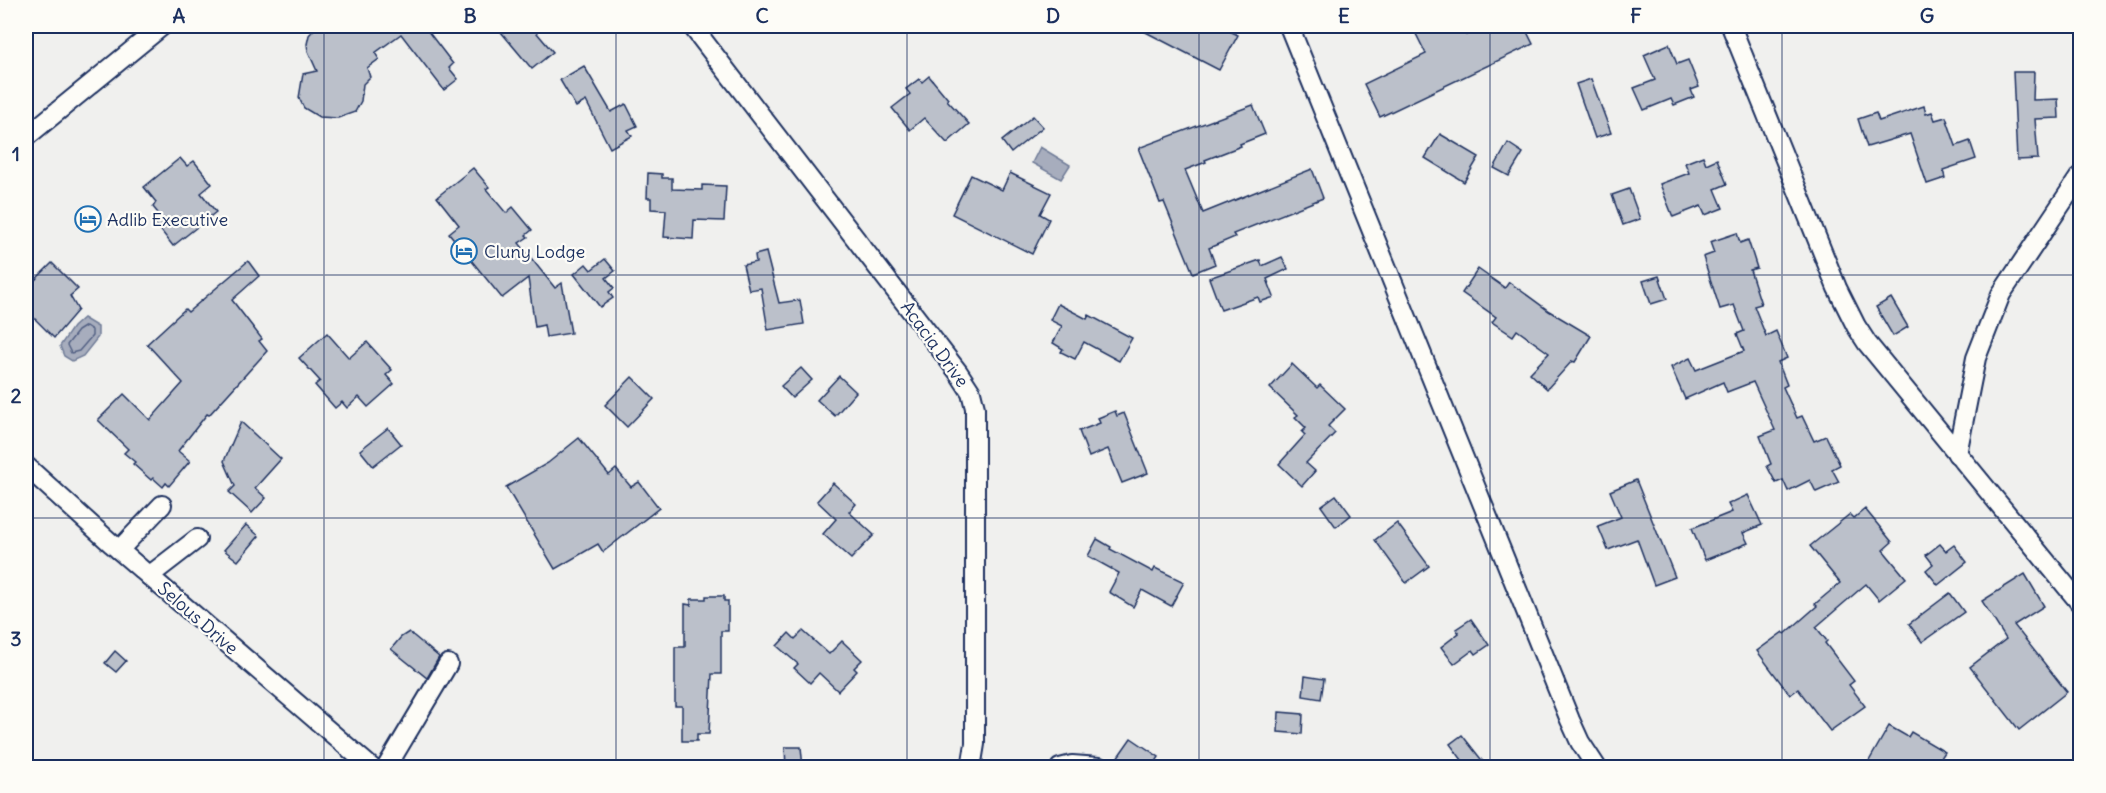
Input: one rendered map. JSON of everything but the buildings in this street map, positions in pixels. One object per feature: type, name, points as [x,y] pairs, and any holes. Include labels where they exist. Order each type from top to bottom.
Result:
[{"type":"street","points":[[26,137],[162,26]]},
{"type":"street","name":"Acacia Drive","points":[[692,26],[951,362],[970,392],[975,408],[975,744],[972,768]]},
{"type":"street","points":[[1289,26],[1570,720],[1580,742],[1597,768]]},
{"type":"street","points":[[1731,26],[1837,288],[1856,326],[1957,454],[2080,603]]},
{"type":"street","points":[[1957,454],[1976,358],[2001,294],[2080,176]]},
{"type":"street","name":"Selous Drive","points":[[26,466],[119,550],[372,768]]},
{"type":"street","points":[[119,550],[162,505]]},
{"type":"street","points":[[149,576],[197,539]]},
{"type":"street","points":[[386,768],[448,664]]},
{"type":"street","points":[[1060,768],[1072,765],[1099,767]]},
{"type":"water","points":[[1040,147],[1070,165],[1061,179],[1032,163]]},
{"type":"water","points":[[83,318],[98,327],[98,337],[83,356],[72,361],[64,356],[60,346],[73,327]]},
{"type":"place","name":"Adlib Executive","points":[[88,219]]},
{"type":"place","name":"Cluny Lodge","points":[[464,251]]}]
